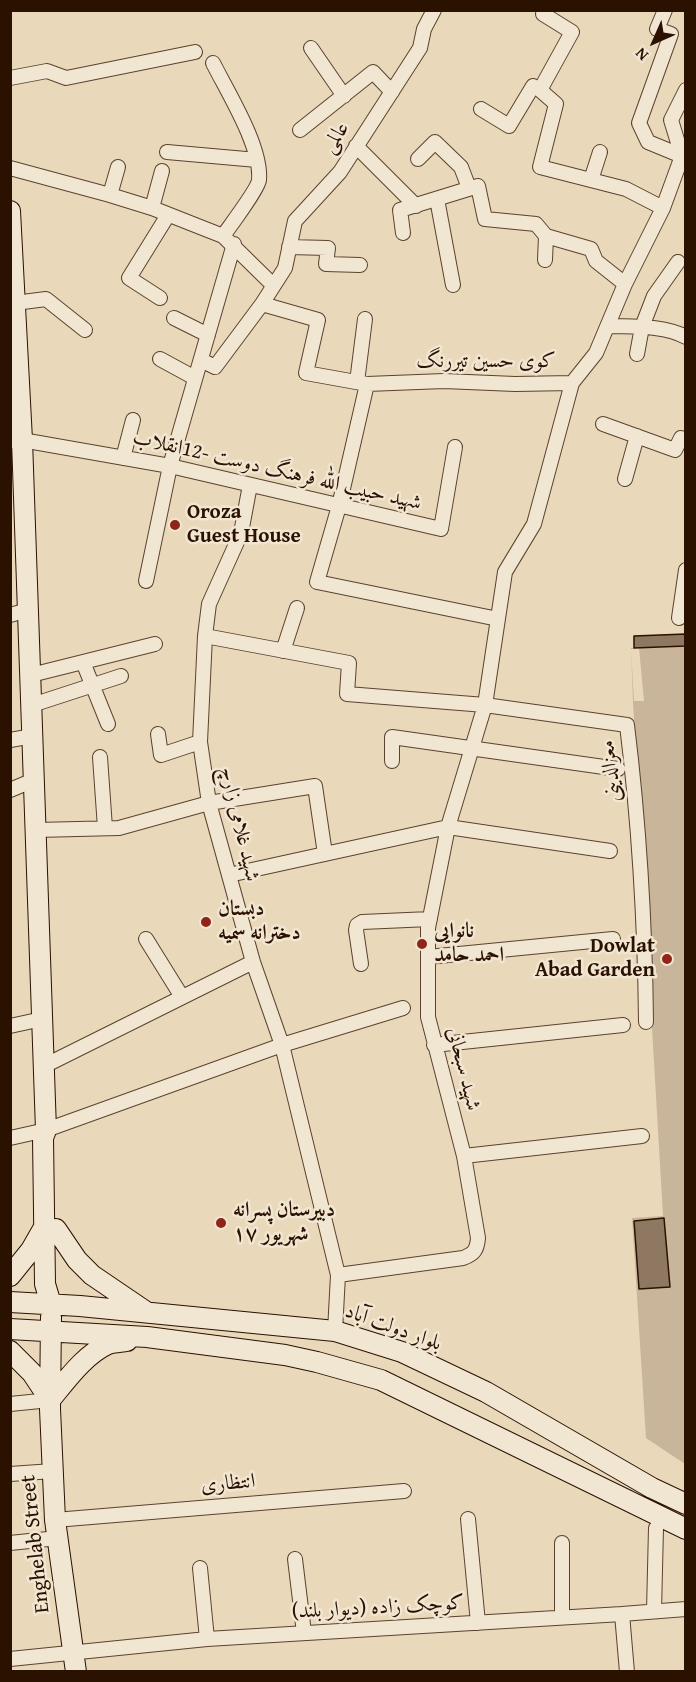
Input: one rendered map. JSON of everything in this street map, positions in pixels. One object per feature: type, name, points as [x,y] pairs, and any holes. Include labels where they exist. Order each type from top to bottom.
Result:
[{"type":"main road","name":"Enghelab Street","points":[[10,211],[15,303],[19,612],[30,675],[32,705],[46,1130],[43,1138],[50,1228],[45,1284],[51,1304],[50,1400],[53,1471],[56,1529],[74,1663]]},
{"type":"main road","points":[[10,1276],[50,1228],[92,1275],[147,1312]]},
{"type":"main road","name":"بلوار دولت آباد","points":[[10,1302],[147,1312],[326,1330],[402,1352],[486,1392],[652,1488],[686,1504]]},
{"type":"main road","points":[[10,1329],[147,1337],[285,1355],[381,1380],[686,1529]]},
{"type":"main road","points":[[317,1362],[307,1352],[304,1341],[310,1332],[326,1330]]},
{"type":"main road","points":[[10,1351],[32,1373],[50,1400],[71,1374],[94,1353],[110,1343],[147,1337]]},
{"type":"street","name":"عالمی","points":[[273,285],[285,268],[295,221],[340,172],[420,48],[424,29],[434,10]]},
{"type":"street","points":[[540,90],[572,32],[543,14],[546,10]]},
{"type":"street","points":[[665,10],[657,29],[671,34],[639,123],[648,142],[684,155]]},
{"type":"street","points":[[311,48],[344,96]]},
{"type":"street","points":[[10,78],[47,71],[66,78],[195,52]]},
{"type":"street","points":[[146,581],[170,466],[208,335],[228,240],[259,182],[249,135],[213,63]]},
{"type":"street","points":[[300,130],[373,72],[392,92]]},
{"type":"street","points":[[481,109],[509,126],[533,86],[556,104],[540,167],[626,189],[663,208]]},
{"type":"street","points":[[572,383],[596,353],[625,284],[663,208],[684,155],[671,120],[686,90]]},
{"type":"street","points":[[418,159],[435,142],[461,167],[469,188]]},
{"type":"street","points":[[356,146],[416,206]]},
{"type":"street","points":[[167,152],[256,160]]},
{"type":"street","points":[[591,180],[600,152]]},
{"type":"street","points":[[110,195],[118,167]]},
{"type":"street","points":[[10,168],[153,208],[228,240],[273,285],[262,304],[215,367],[201,360]]},
{"type":"street","points":[[153,208],[162,171]]},
{"type":"street","points":[[403,234],[399,210],[478,186],[485,219],[536,224],[546,236],[591,249],[596,261],[625,284]]},
{"type":"street","points":[[437,199],[453,285]]},
{"type":"street","points":[[160,298],[129,278],[168,215]]},
{"type":"street","points":[[544,260],[546,236]]},
{"type":"street","points":[[289,247],[328,248],[326,264],[360,265]]},
{"type":"street","points":[[637,354],[642,327],[654,296],[678,262]]},
{"type":"street","points":[[15,303],[46,299],[85,330]]},
{"type":"street","name":"کوی حسین تیررنگ","points":[[262,304],[318,320],[306,373],[362,383],[444,381],[515,384],[572,383],[534,524],[504,572],[485,705]]},
{"type":"street","points":[[174,318],[208,335]]},
{"type":"street","points":[[365,319],[362,383],[339,506],[317,582],[498,619]]},
{"type":"street","points":[[609,326],[642,327],[678,333],[686,337]]},
{"type":"street","points":[[160,359],[195,378]]},
{"type":"street","points":[[123,458],[133,420]]},
{"type":"street","points":[[603,424],[675,450],[681,438],[686,439]]},
{"type":"street","points":[[625,479],[637,436]]},
{"type":"street","name":"شهید حبیب الله فرهنگ دوست -12انقلاب","points":[[16,441],[170,466],[441,529],[455,447]]},
{"type":"street","name":"شهید غلامی زارچ","points":[[249,485],[241,533],[209,604],[205,636],[200,742],[209,802],[253,962],[282,1045],[338,1275]]},
{"type":"street","points":[[679,618],[686,570]]},
{"type":"street","points":[[205,636],[283,651],[297,608]]},
{"type":"street","points":[[30,675],[155,644]]},
{"type":"street","name":"معزالدینی","points":[[283,651],[349,663],[347,694],[485,705],[627,725],[633,771],[645,939],[646,1022]]},
{"type":"street","points":[[82,662],[108,724]]},
{"type":"street","points":[[32,705],[121,676]]},
{"type":"street","name":"شهید سبحانی","points":[[338,1275],[463,1258],[472,1254],[477,1248],[478,1238],[464,1156],[428,1017],[428,957],[430,919],[448,827],[485,705]]},
{"type":"street","points":[[158,734],[161,755],[200,742]]},
{"type":"street","points":[[10,740],[33,736]]},
{"type":"street","points":[[392,760],[392,737],[618,769]]},
{"type":"street","points":[[100,757],[105,828]]},
{"type":"street","points":[[10,790],[34,780]]},
{"type":"street","points":[[36,830],[119,828],[209,802],[315,786],[326,854]]},
{"type":"street","points":[[229,875],[448,827],[610,851]]},
{"type":"street","points":[[361,964],[357,925],[362,922],[430,919]]},
{"type":"street","points":[[146,939],[183,997]]},
{"type":"street","points":[[428,957],[613,939]]},
{"type":"street","points":[[44,1066],[253,962]]},
{"type":"street","points":[[10,1138],[46,1130],[282,1045],[403,1008]]},
{"type":"street","points":[[10,1026],[42,1019]]},
{"type":"street","points":[[434,1045],[623,1025]]},
{"type":"street","points":[[464,1156],[642,1136]]},
{"type":"street","points":[[326,1330],[338,1275]]},
{"type":"street","points":[[10,1404],[50,1400]]},
{"type":"street","points":[[10,1474],[53,1471]]},
{"type":"street","name":"انتظاری","points":[[10,1543],[56,1529],[404,1491]]},
{"type":"street","points":[[468,1519],[478,1623]]},
{"type":"street","points":[[654,1611],[656,1528]]},
{"type":"street","points":[[562,1543],[562,1617]]},
{"type":"street","points":[[296,1560],[304,1634]]},
{"type":"street","points":[[200,1568],[207,1639]]},
{"type":"street","name":"کوچک زاده (دیوار بلند)","points":[[10,1659],[74,1663],[207,1639],[686,1609]]},
{"type":"street","points":[[622,1614],[627,1671]]},
{"type":"shaded area","name":"Dowlat Abad Garden","points":[[685,646],[685,1464],[646,1438],[632,1218],[663,1216],[631,651],[634,701],[644,701],[639,648]],"holes":[[[664,1219],[670,1286],[639,1289],[634,1221]]]},
{"type":"building","points":[[686,634],[686,646],[634,648],[634,636]]},
{"type":"building","points":[[664,1218],[670,1287],[639,1289],[634,1221]]},
{"type":"place","name":"Oroza Guest House","points":[[175,525]]},
{"type":"place","name":"دبستان دخترانه سمیه","points":[[206,922]]},
{"type":"place","name":"نانوایی احمد حامد","points":[[422,944]]},
{"type":"place","name":"Dowlat Abad Garden","points":[[667,959]]},
{"type":"place","name":"دبیرستان پسرانه ۱۷ شهریور","points":[[221,1223]]}]
